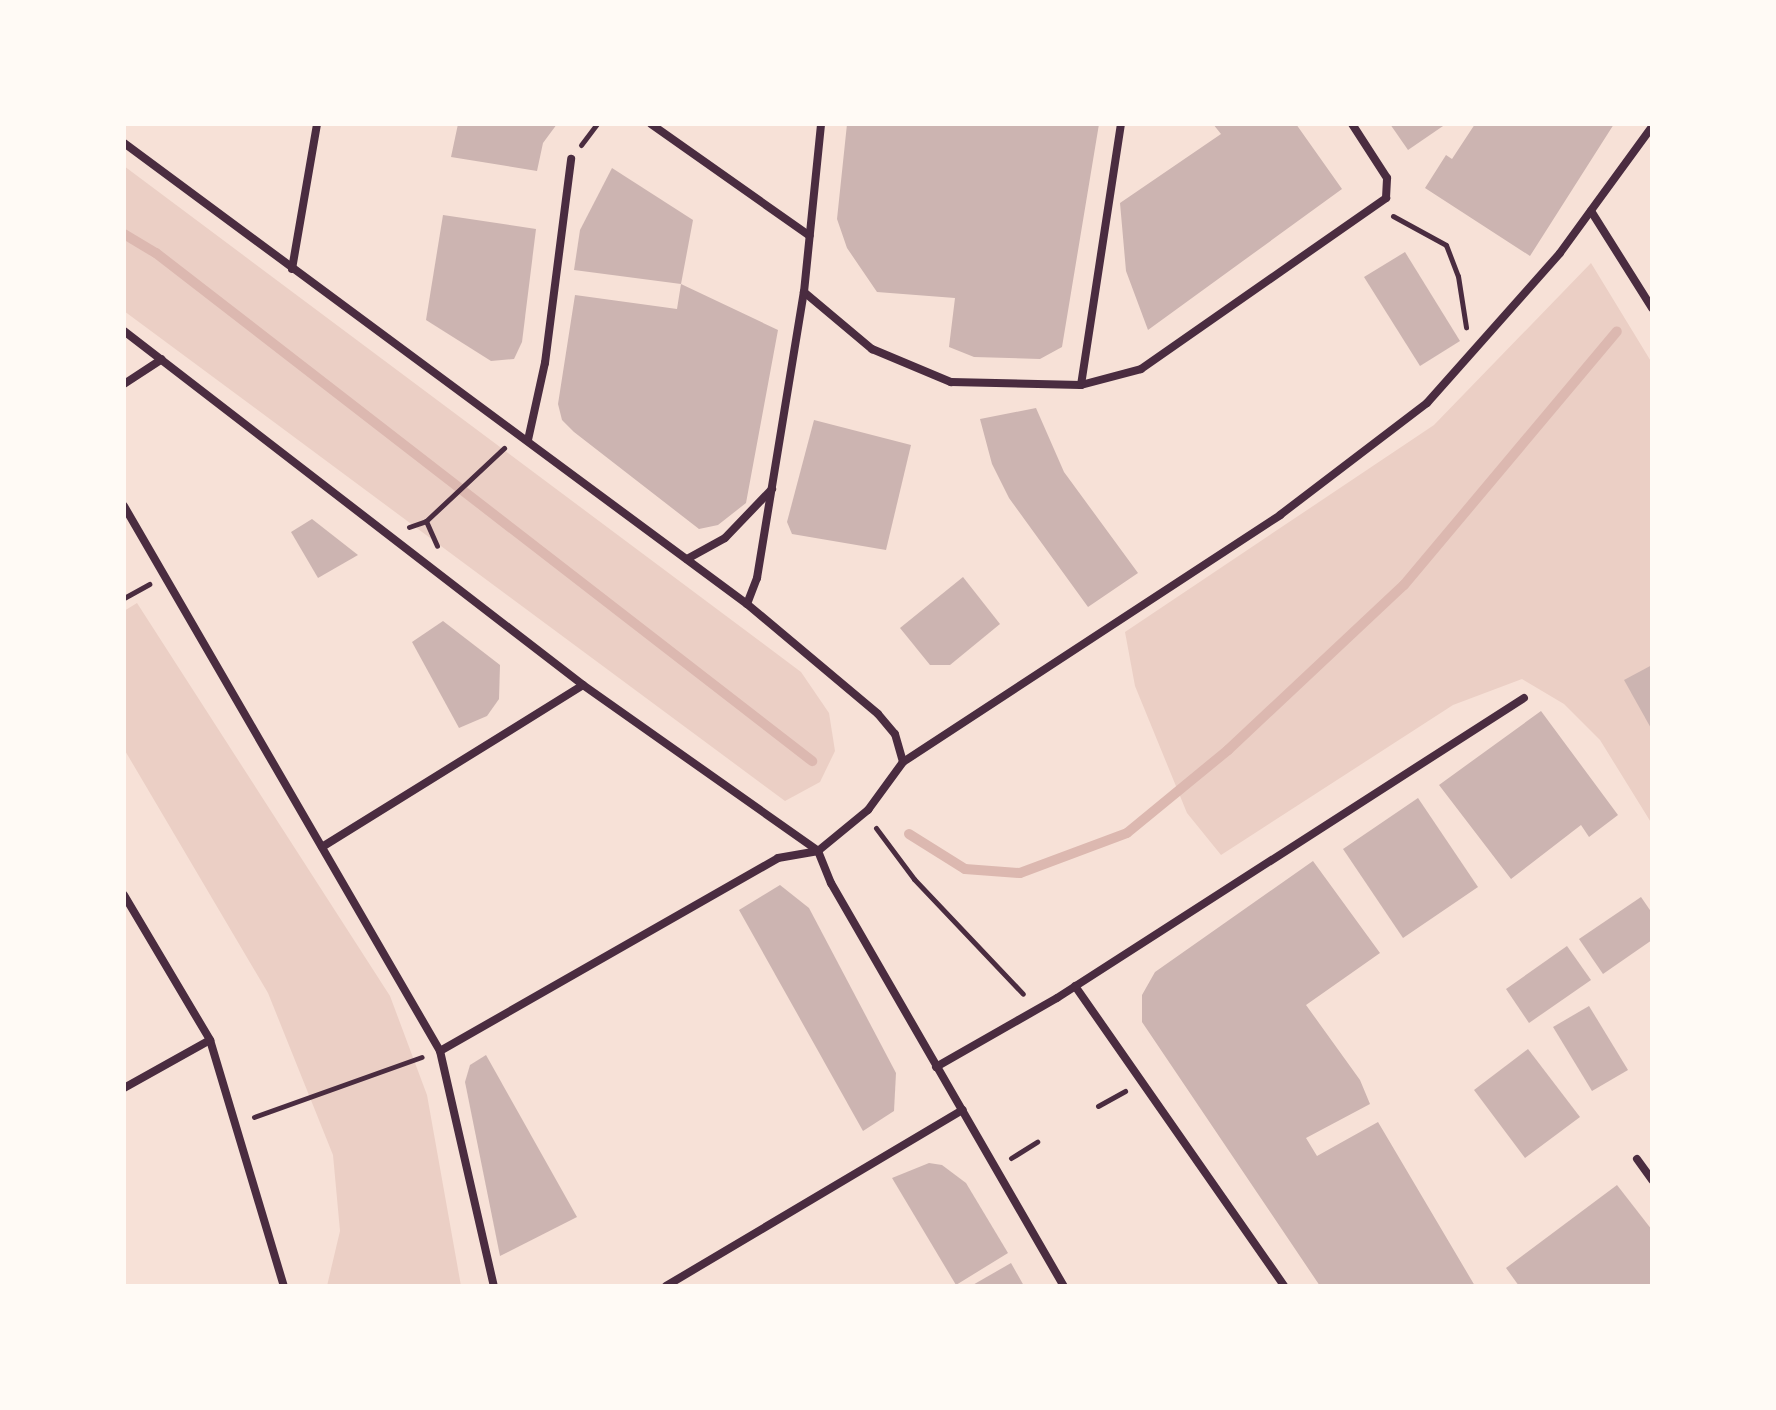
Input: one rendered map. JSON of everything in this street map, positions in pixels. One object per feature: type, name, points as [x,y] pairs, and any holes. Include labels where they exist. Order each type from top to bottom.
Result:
[{"type":"street","points":[[292,269],[317,124]]},
{"type":"street","points":[[651,124],[810,236]]},
{"type":"street","points":[[747,604],[757,578],[804,292],[821,124]]},
{"type":"street","points":[[1081,385],[1121,124]]},
{"type":"street","points":[[804,292],[872,349],[951,382],[1081,385],[1141,369],[1386,198],[1387,178],[1352,124]]},
{"type":"street","points":[[440,1051],[766,865],[818,851],[864,813],[903,762],[1280,515],[1427,403],[1471,358],[1591,211],[1652,127]]},
{"type":"street","points":[[124,143],[747,604],[878,714],[895,734],[903,762]]},
{"type":"street","points":[[528,440],[545,363],[571,159]]},
{"type":"street","points":[[1591,211],[1652,308]]},
{"type":"street","points":[[124,331],[583,685],[818,851],[831,883],[1064,1286]]},
{"type":"street","points":[[124,384],[162,359]]},
{"type":"street","points":[[687,559],[725,538],[773,488]]},
{"type":"street","points":[[124,506],[440,1051],[494,1286]]},
{"type":"street","points":[[322,847],[583,685]]},
{"type":"street","points":[[936,1067],[1075,986],[1524,698]]},
{"type":"street","points":[[124,895],[210,1040],[284,1286]]},
{"type":"street","points":[[1075,986],[1284,1286]]},
{"type":"street","points":[[124,1088],[210,1040]]},
{"type":"street","points":[[666,1286],[963,1110]]},
{"type":"street","points":[[1637,1159],[1652,1180]]},
{"type":"path","points":[[1375,206],[1446,245],[1458,276],[1471,358]]},
{"type":"path","points":[[426,521],[519,433]]},
{"type":"path","points":[[864,813],[914,879],[1038,1009]]},
{"type":"path","points":[[235,1124],[440,1051]]},
{"type":"path","points":[[1098,1106],[1142,1082]]},
{"type":"path","points":[[996,1167],[1037,1142]]},
{"type":"shaded area","points":[[124,166],[801,672],[829,713],[835,751],[820,782],[785,801],[124,311]]},
{"type":"shaded area","points":[[1591,263],[1652,363],[1652,824],[1600,740],[1564,704],[1522,679],[1453,705],[1221,855],[1187,813],[1135,686],[1125,632],[1434,425]]},
{"type":"shaded area","points":[[137,603],[390,996],[427,1095],[461,1286],[327,1286],[340,1231],[333,1155],[268,993],[124,749],[124,611]]},
{"type":"building","points":[[458,124],[557,124],[543,143],[537,171],[451,157]]},
{"type":"building","points":[[847,124],[1099,124],[1062,347],[1040,359],[974,357],[949,347],[955,298],[877,292],[847,248],[837,219]]},
{"type":"building","points":[[1213,124],[1296,124],[1342,189],[1148,330],[1126,271],[1120,203],[1221,134]]},
{"type":"building","points":[[1390,124],[1446,124],[1408,150]]},
{"type":"building","points":[[1475,124],[1614,124],[1530,256],[1425,188],[1446,155],[1452,159]]},
{"type":"building","points":[[612,168],[693,220],[681,284],[574,270],[580,230]]},
{"type":"building","points":[[443,215],[536,229],[522,342],[514,359],[491,361],[426,320]]},
{"type":"building","points":[[1405,252],[1460,341],[1420,366],[1364,277]]},
{"type":"building","points":[[681,284],[778,330],[746,503],[718,525],[699,529],[574,432],[562,420],[558,404],[575,295],[677,309]]},
{"type":"building","points":[[1036,408],[1064,472],[1138,573],[1088,607],[1009,498],[992,464],[980,419]]},
{"type":"building","points":[[814,420],[911,445],[886,550],[792,534],[787,522]]},
{"type":"building","points":[[312,519],[358,555],[318,578],[291,532]]},
{"type":"building","points":[[963,577],[1000,624],[950,665],[930,665],[900,628]]},
{"type":"building","points":[[443,621],[500,665],[499,699],[487,716],[459,728],[412,642]]},
{"type":"building","points":[[1652,665],[1652,730],[1624,680]]},
{"type":"building","points":[[1541,711],[1618,815],[1589,837],[1581,825],[1511,879],[1439,785]]},
{"type":"building","points":[[1418,798],[1478,887],[1403,938],[1343,849]]},
{"type":"building","points":[[1313,861],[1380,953],[1306,1005],[1360,1080],[1370,1104],[1306,1138],[1317,1156],[1378,1122],[1475,1286],[1320,1286],[1142,1022],[1142,995],[1155,972]]},
{"type":"building","points":[[780,885],[809,908],[896,1073],[894,1111],[863,1131],[739,910]]},
{"type":"building","points":[[1641,897],[1652,913],[1652,940],[1603,974],[1579,939]]},
{"type":"building","points":[[1567,946],[1591,980],[1529,1023],[1506,989]]},
{"type":"building","points":[[1589,1006],[1628,1070],[1592,1091],[1553,1027]]},
{"type":"building","points":[[1528,1049],[1580,1117],[1525,1158],[1474,1090]]},
{"type":"building","points":[[486,1055],[577,1217],[500,1256],[465,1082],[470,1065]]},
{"type":"building","points":[[929,1163],[942,1165],[966,1183],[1008,1253],[956,1285],[892,1178]]},
{"type":"building","points":[[1617,1185],[1652,1230],[1652,1286],[1519,1286],[1506,1268]]},
{"type":"building","points":[[1011,1263],[1024,1286],[971,1286]]},
{"type":"waterway","points":[[124,234],[156,253],[812,761]]},
{"type":"waterway","points":[[909,834],[965,869],[1020,873],[1127,833],[1228,750],[1404,585],[1617,331]]}]
